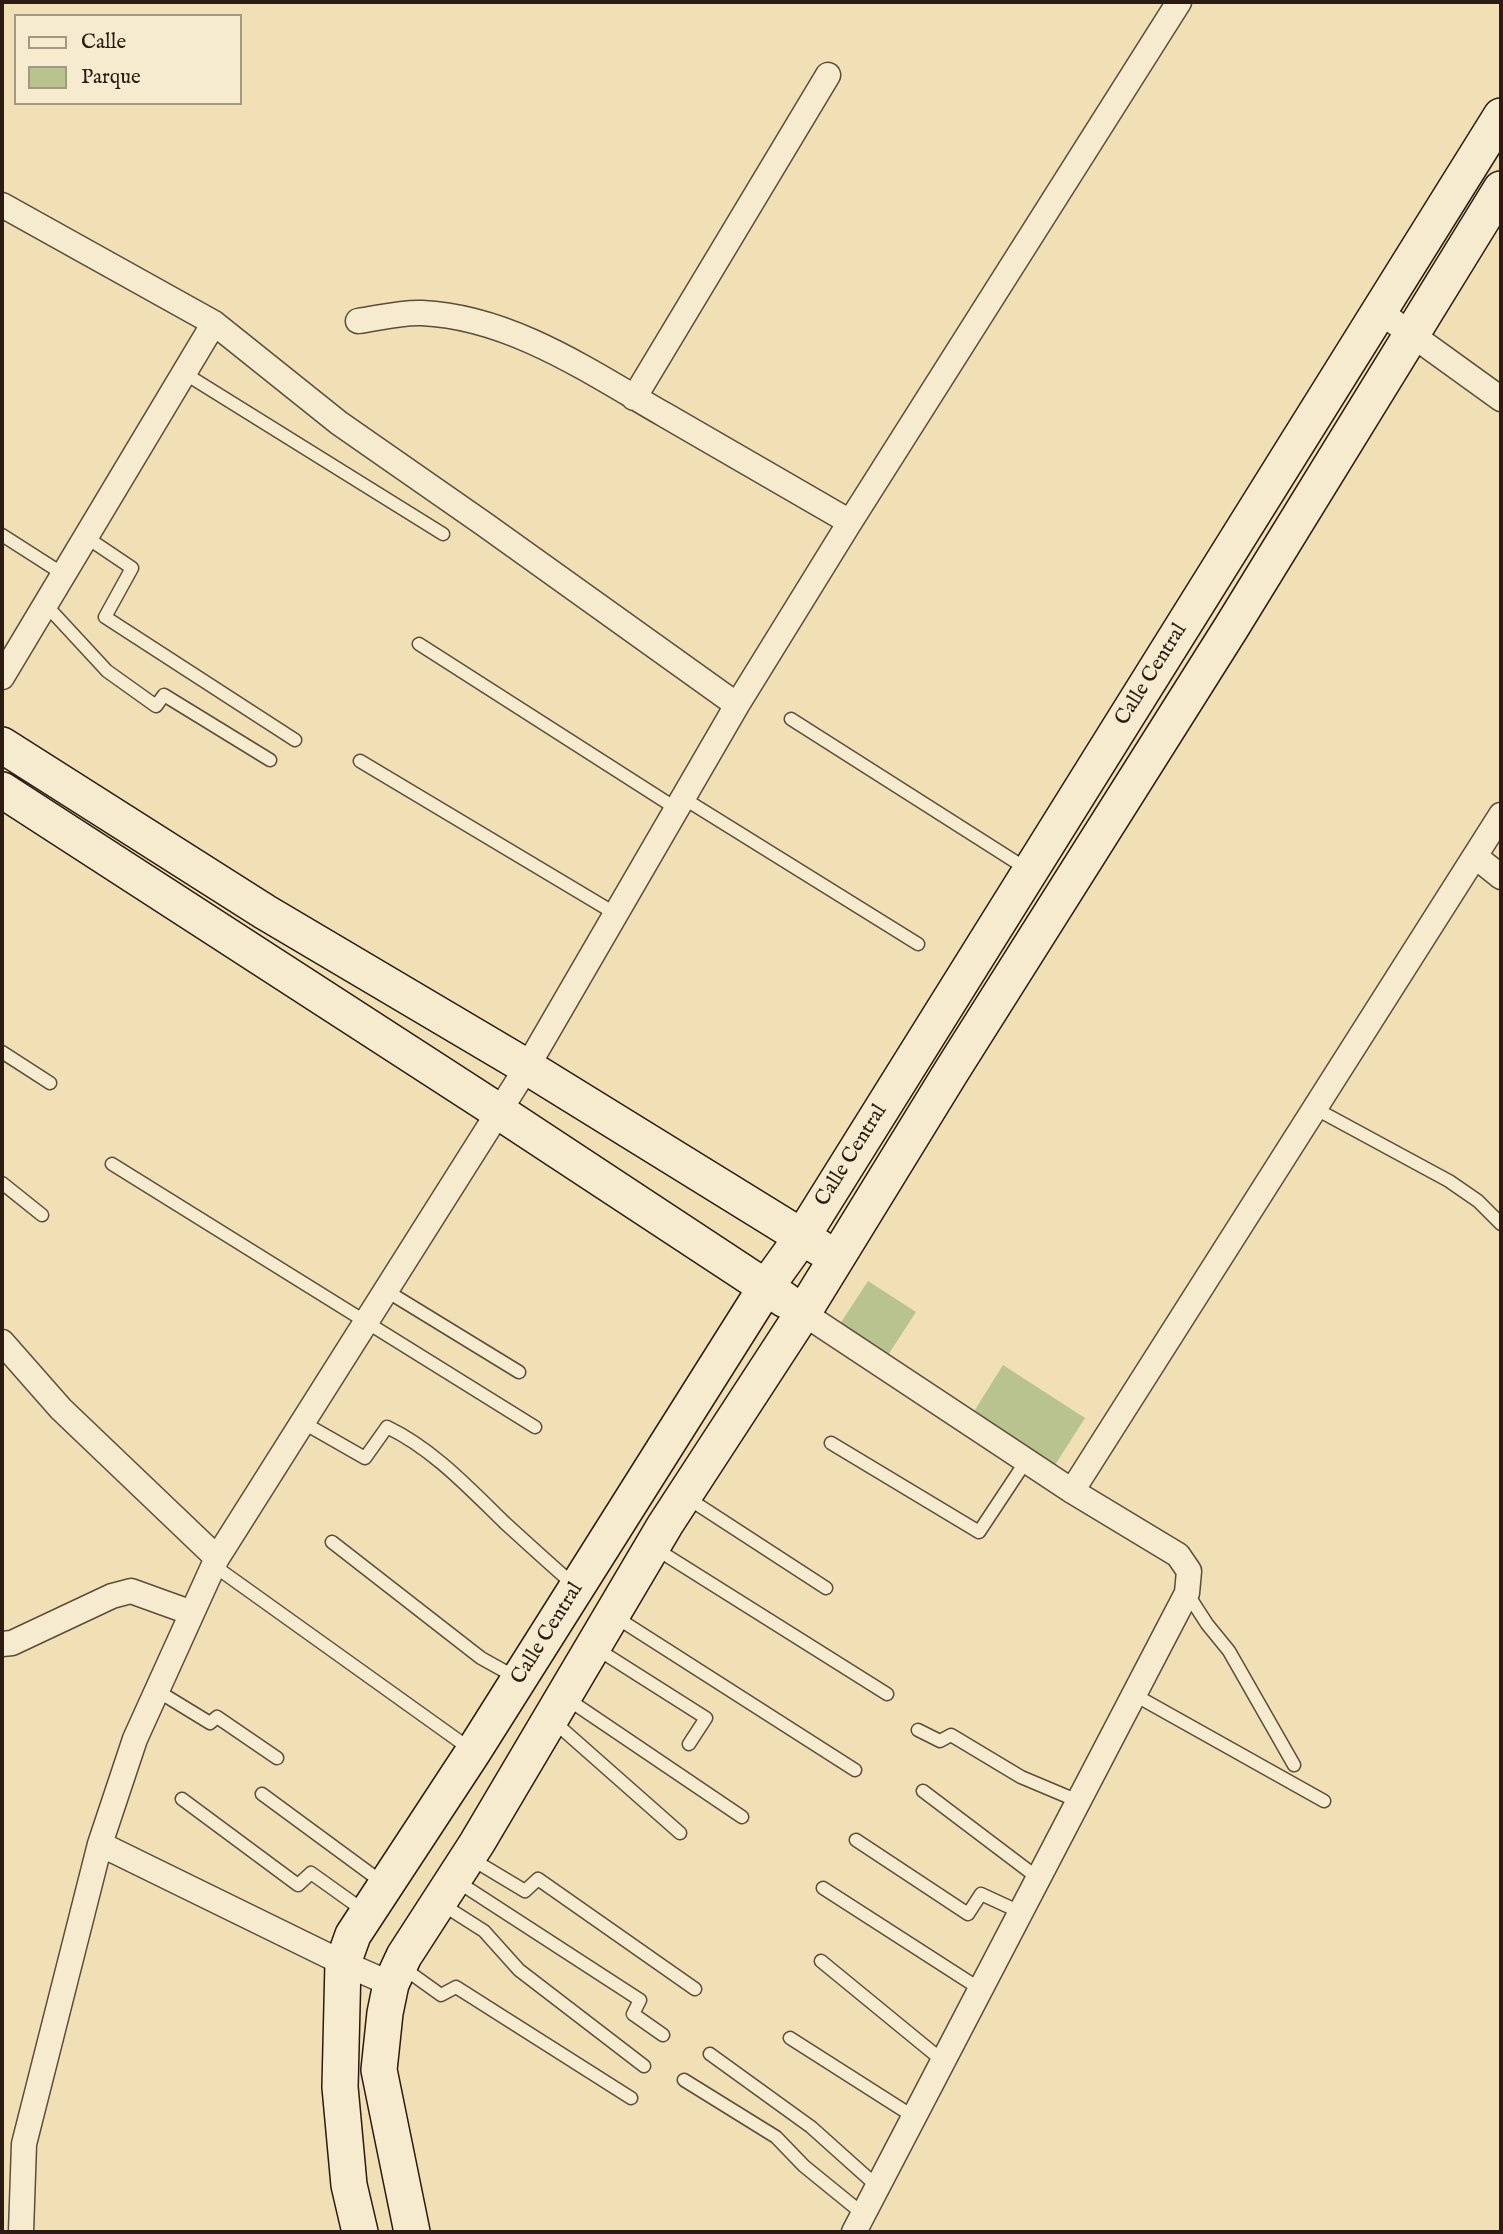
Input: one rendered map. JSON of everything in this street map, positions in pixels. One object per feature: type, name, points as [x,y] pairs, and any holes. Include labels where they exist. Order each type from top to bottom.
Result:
[{"type":"street","points":[[21,2232],[24,2144],[100,1844],[135,1739],[215,1561],[527,1067],[737,705],[850,522],[1179,2]]},
{"type":"street","points":[[634,398],[828,75]]},
{"type":"street","name":"Calle Central","points":[[360,2232],[349,2185],[340,2087],[343,1963],[353,1935],[473,1752],[766,1287],[802,1237],[1501,116]]},
{"type":"street","name":"Calle Central","points":[[412,2232],[379,2070],[385,2013],[396,1975],[684,1495],[803,1313],[1413,335],[1501,189]]},
{"type":"street","points":[[2,205],[214,323],[339,423],[737,705]]},
{"type":"street","points":[[358,321],[420,312],[460,318],[502,329],[544,348],[850,522]]},
{"type":"street","points":[[1379,312],[1501,399]]},
{"type":"street","points":[[2,677],[214,323]]},
{"type":"street","points":[[2,745],[265,912],[527,1067],[835,1258]]},
{"type":"street","points":[[2,790],[498,1111],[1072,1491],[1178,1555],[1189,1571],[1186,1593],[859,2223]]},
{"type":"street","points":[[1072,1491],[1501,816]]},
{"type":"street","points":[[1476,858],[1501,877]]},
{"type":"street","points":[[2,1342],[61,1409],[215,1561]]},
{"type":"street","points":[[631,1503],[659,1536]]},
{"type":"street","points":[[2,1644],[24,1638],[112,1596],[131,1591],[192,1613]]},
{"type":"street","points":[[100,1844],[343,1963],[396,1975]]},
{"type":"lane","points":[[184,373],[443,534]]},
{"type":"lane","points":[[2,535],[63,574]]},
{"type":"lane","points":[[86,537],[132,568],[105,617],[295,740]]},
{"type":"lane","points":[[45,604],[107,671],[156,706],[164,695],[270,760]]},
{"type":"lane","points":[[419,644],[918,944]]},
{"type":"lane","points":[[791,719],[1030,871]]},
{"type":"lane","points":[[360,761],[616,914]]},
{"type":"lane","points":[[2,1052],[50,1083]]},
{"type":"lane","points":[[1315,1109],[1449,1181],[1478,1201],[1501,1224]]},
{"type":"lane","points":[[112,1164],[535,1427]]},
{"type":"lane","points":[[2,1182],[42,1214]]},
{"type":"lane","points":[[385,1290],[519,1372]]},
{"type":"lane","points":[[302,1422],[365,1458],[387,1427],[402,1435],[445,1465],[577,1588]]},
{"type":"lane","points":[[831,1443],[979,1532],[1026,1461]]},
{"type":"lane","points":[[684,1495],[826,1588]]},
{"type":"lane","points":[[659,1536],[887,1693]]},
{"type":"lane","points":[[332,1542],[481,1658],[519,1679]]},
{"type":"lane","points":[[215,1561],[473,1752]]},
{"type":"lane","points":[[1186,1593],[1229,1651],[1294,1765]]},
{"type":"lane","points":[[612,1615],[855,1770]]},
{"type":"lane","points":[[594,1647],[706,1718],[689,1744]]},
{"type":"lane","points":[[156,1690],[210,1723],[217,1717],[277,1758]]},
{"type":"lane","points":[[1133,1695],[1324,1801]]},
{"type":"lane","points":[[557,1707],[742,1817]]},
{"type":"lane","points":[[557,1707],[680,1833]]},
{"type":"lane","points":[[918,1730],[940,1741],[951,1735],[1021,1777],[1078,1801]]},
{"type":"lane","points":[[923,1791],[1038,1878]]},
{"type":"lane","points":[[262,1794],[377,1899]]},
{"type":"lane","points":[[183,1799],[298,1885],[311,1873],[377,1899]]},
{"type":"lane","points":[[856,1840],[968,1914],[981,1894],[1020,1912]]},
{"type":"lane","points":[[454,1880],[525,1891],[538,1880],[695,1989]]},
{"type":"lane","points":[[454,1880],[640,2000],[633,2014],[663,2035]]},
{"type":"lane","points":[[454,1880],[484,1931],[519,1970],[644,2066]]},
{"type":"lane","points":[[823,1888],[979,1989]]},
{"type":"lane","points":[[821,1961],[943,2061]]},
{"type":"lane","points":[[396,1975],[441,1995],[456,1987],[631,2098]]},
{"type":"lane","points":[[790,2038],[914,2117]]},
{"type":"lane","points":[[710,2054],[811,2127],[878,2187]]},
{"type":"lane","points":[[684,2080],[776,2137],[859,2223]]},
{"type":"green space","points":[[868,1281],[916,1312],[886,1358],[838,1327]]},
{"type":"green space","points":[[1003,1365],[1085,1418],[1055,1465],[973,1413]]}]
